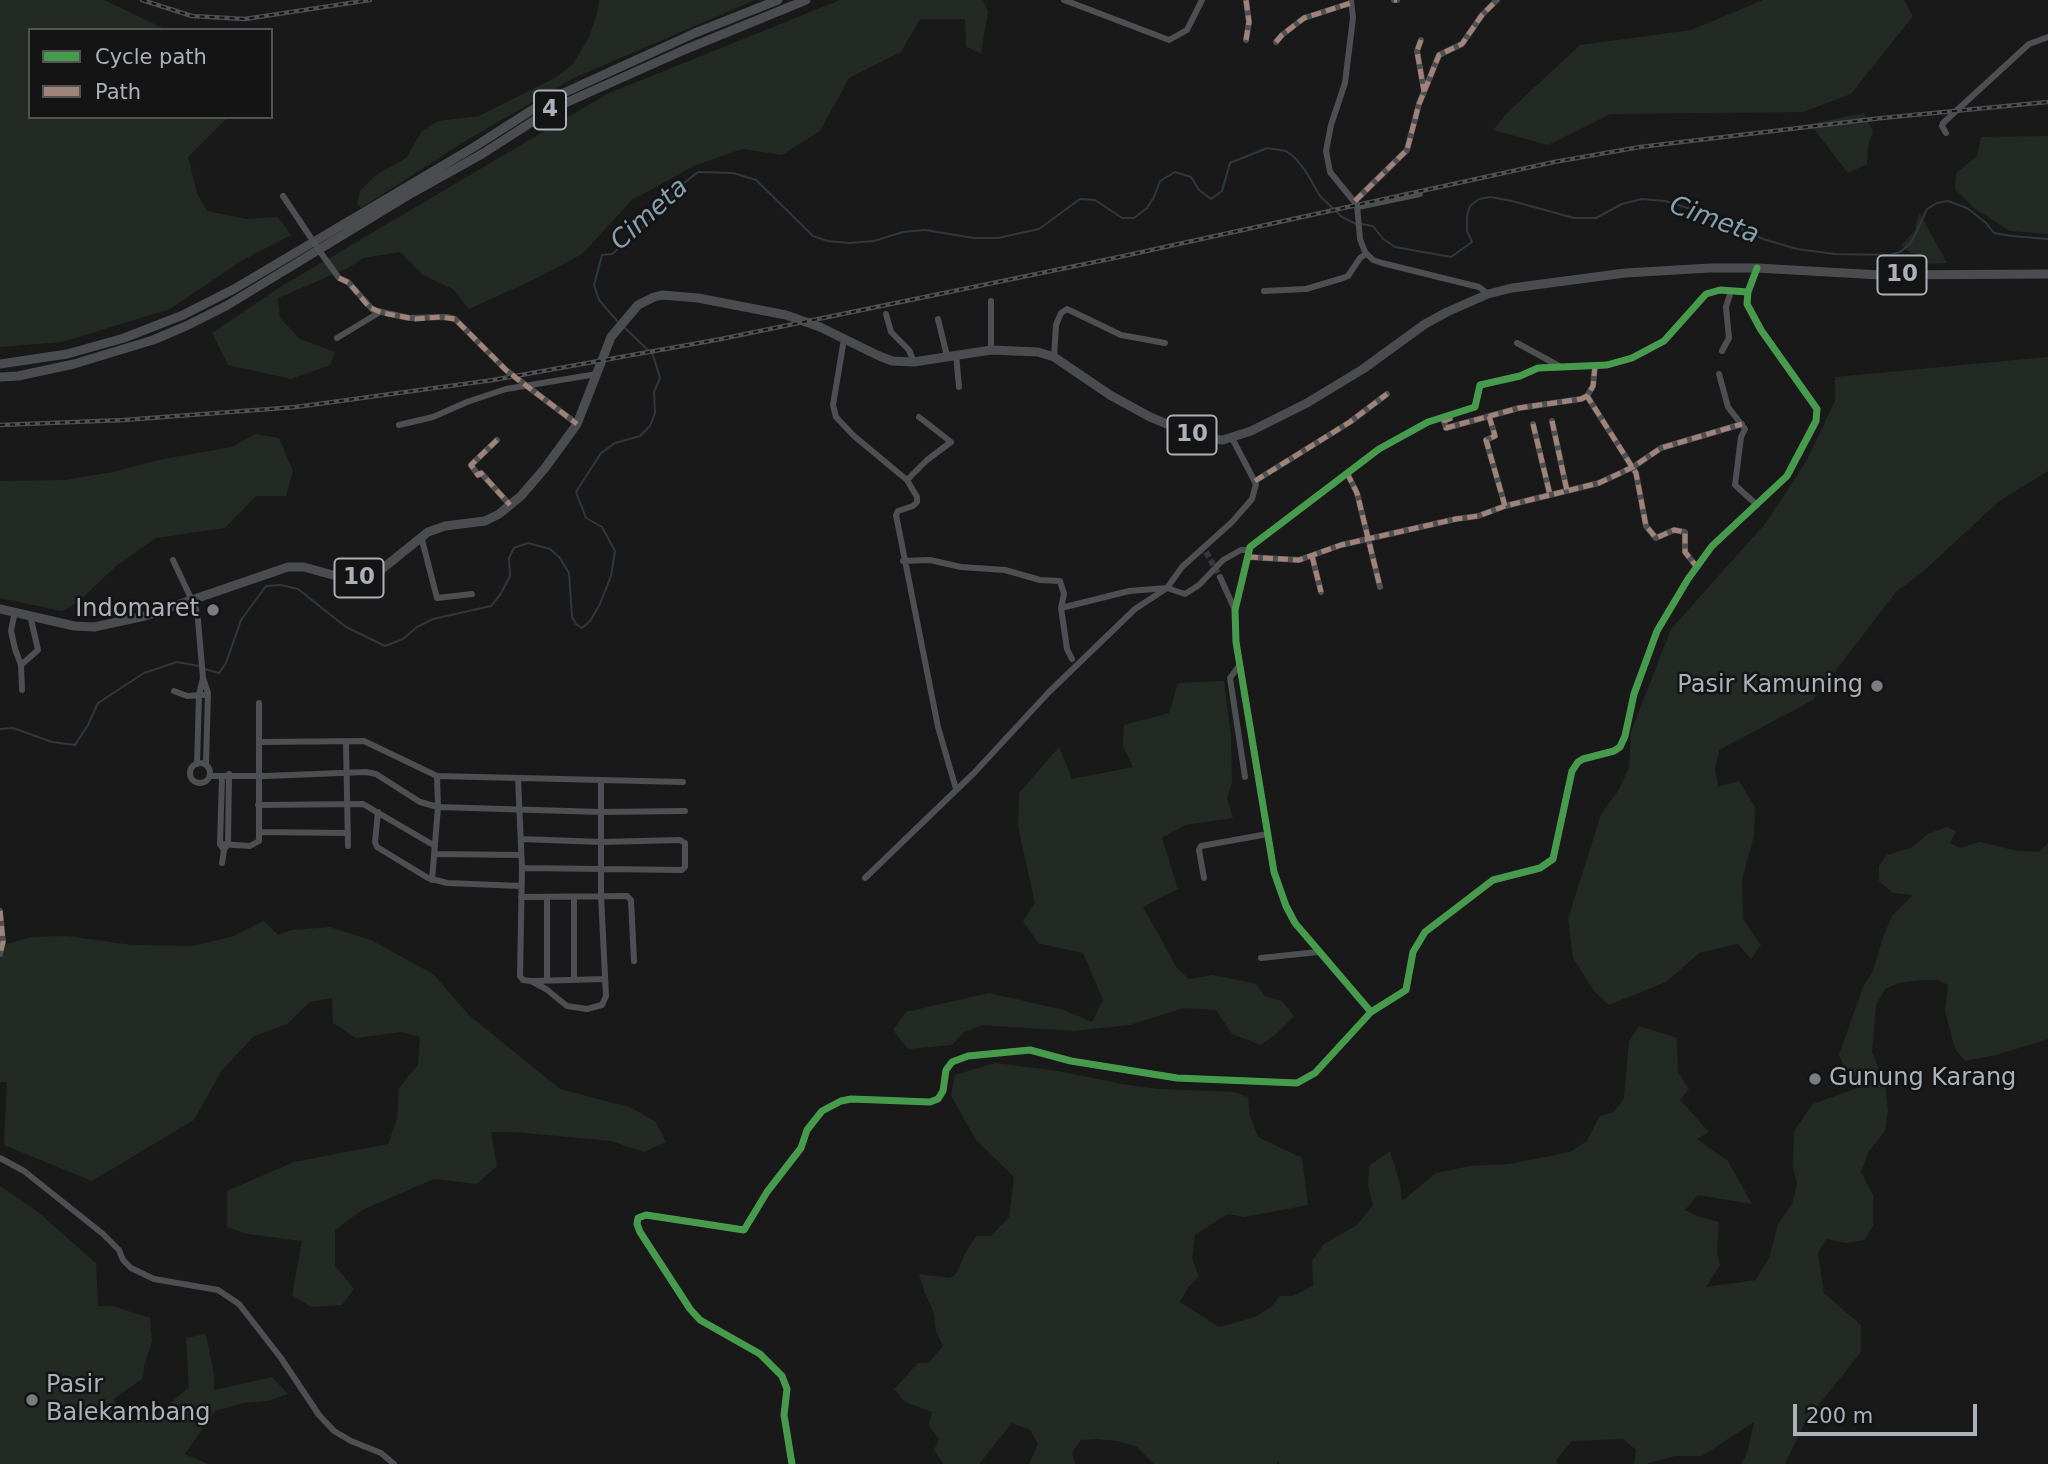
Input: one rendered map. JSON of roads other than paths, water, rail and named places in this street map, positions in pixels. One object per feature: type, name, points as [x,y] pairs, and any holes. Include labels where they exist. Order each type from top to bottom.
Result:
[{"type":"highway","name":"4","points":[[0,364],[67,354],[124,338],[198,308],[474,147],[546,101],[695,33],[779,0]]},
{"type":"highway","name":"4","points":[[0,377],[18,376],[74,364],[152,340],[186,326],[226,306],[412,193],[482,154],[552,109],[684,50],[806,0]]},
{"type":"highway","name":"10","points":[[0,609],[74,626],[94,627],[145,616],[260,575],[295,566],[338,579],[366,577],[377,573],[389,566],[421,536],[445,526],[485,521],[510,505],[545,468],[577,424],[611,337],[638,305],[654,297],[677,295],[786,315],[885,358],[914,362],[991,350],[1030,350],[1054,357],[1110,395],[1150,417],[1201,438],[1223,440],[1251,431],[1307,403],[1363,369],[1424,324],[1488,294],[1512,288],[1625,273],[1710,268],[1880,275],[2048,274]]},
{"type":"street","points":[[1064,0],[1168,40],[1187,30],[1202,0]]},
{"type":"street","points":[[1246,40],[1249,22],[1247,0]]},
{"type":"street","points":[[1356,204],[1406,150],[1439,55],[1462,44],[1482,15],[1497,0]]},
{"type":"street","points":[[1276,42],[1304,18],[1352,1],[1353,18],[1345,83],[1331,125],[1326,151],[1331,172],[1356,204],[1360,239],[1366,254],[1381,263],[1479,287],[1488,294]]},
{"type":"street","points":[[1946,133],[1943,123],[2029,44],[2048,37]]},
{"type":"street","points":[[1421,40],[1417,55],[1424,92]]},
{"type":"street","points":[[1356,204],[1420,194]]},
{"type":"street","points":[[283,196],[339,278],[348,282],[369,307],[415,319],[455,319],[497,361],[577,424]]},
{"type":"street","points":[[1264,292],[1306,289],[1343,278],[1366,254]]},
{"type":"street","points":[[792,1464],[784,1415],[787,1390],[782,1376],[760,1354],[700,1320],[640,1232],[638,1218],[646,1215],[744,1230],[767,1192],[801,1148],[807,1129],[822,1111],[851,1099],[919,1102],[938,1100],[943,1091],[946,1070],[953,1062],[968,1056],[1030,1050],[1071,1061],[1177,1078],[1297,1083],[1315,1073],[1371,1012],[1406,990],[1413,952],[1422,936],[1432,926],[1493,880],[1540,868],[1555,856],[1572,771],[1580,760],[1620,747],[1634,694],[1657,631],[1696,566],[1712,547],[1787,476],[1818,414],[1814,402],[1761,330],[1747,304],[1748,292],[1757,268]]},
{"type":"street","points":[[1371,1012],[1295,923],[1274,872],[1238,666],[1235,610],[1251,544],[1379,449],[1428,422],[1471,410],[1476,405],[1480,385],[1523,376],[1538,368],[1595,366],[1625,360],[1653,349],[1673,333],[1702,297],[1715,291],[1748,292]]},
{"type":"street","points":[[1722,351],[1729,338],[1726,307],[1731,291]]},
{"type":"street","points":[[991,301],[991,350]]},
{"type":"street","points":[[1054,357],[1056,325],[1060,313],[1067,309],[1121,335],[1165,343]]},
{"type":"street","points":[[337,338],[380,312]]},
{"type":"street","points":[[886,314],[891,332],[909,350],[914,362]]},
{"type":"street","points":[[939,319],[959,387]]},
{"type":"street","points":[[844,338],[833,405],[836,417],[853,436],[907,480],[915,492],[917,501],[910,508],[896,513],[903,561],[937,727],[956,789]]},
{"type":"street","points":[[1517,343],[1561,367]]},
{"type":"street","points":[[1464,412],[1444,421],[1445,427],[1477,421],[1519,408],[1581,399],[1587,396],[1593,386],[1595,366]]},
{"type":"street","points":[[399,425],[433,417],[506,389],[597,374]]},
{"type":"street","points":[[1719,374],[1728,407],[1745,429],[1741,437],[1735,485],[1757,505]]},
{"type":"street","points":[[1255,481],[1350,422],[1387,394]]},
{"type":"street","points":[[1587,396],[1633,467],[1639,481],[1644,519],[1651,534],[1656,538],[1674,530],[1685,532],[1685,552],[1696,566]]},
{"type":"street","points":[[1489,416],[1495,436],[1486,440],[1505,506]]},
{"type":"street","points":[[907,480],[951,442],[919,417]]},
{"type":"street","points":[[1552,421],[1567,491]]},
{"type":"street","points":[[1533,424],[1550,495]]},
{"type":"street","points":[[1061,608],[1129,591],[1167,588],[1187,593],[1199,585],[1223,560],[1241,550],[1248,554],[1293,561],[1329,549],[1478,516],[1505,506],[1599,483],[1633,467],[1661,448],[1742,424]]},
{"type":"street","points":[[865,878],[974,773],[1049,692],[1135,609],[1167,588],[1182,567],[1205,549],[1252,499],[1256,489],[1255,481],[1232,438]]},
{"type":"street","points":[[497,440],[471,465],[510,505]]},
{"type":"street","points":[[1347,473],[1357,493],[1380,587]]},
{"type":"street","points":[[421,536],[437,598],[472,594]]},
{"type":"street","points":[[1312,556],[1321,592]]},
{"type":"street","points":[[173,560],[192,600],[198,620],[203,675],[208,695],[206,765],[210,774]]},
{"type":"street","points":[[903,561],[930,560],[961,567],[1005,570],[1040,580],[1060,581],[1064,594],[1061,608],[1067,649],[1072,659]]},
{"type":"street","points":[[1220,577],[1235,610]]},
{"type":"street","points":[[15,611],[12,631],[21,665],[22,691]]},
{"type":"street","points":[[21,665],[38,650],[30,615]]},
{"type":"street","points":[[1238,666],[1230,678],[1245,777]]},
{"type":"street","points":[[203,675],[199,695],[197,764],[191,771],[193,780],[198,783],[204,782],[210,774]]},
{"type":"street","points":[[174,691],[187,696],[208,695]]},
{"type":"street","points":[[224,846],[255,845],[259,841],[259,703]]},
{"type":"street","points":[[260,742],[373,744],[424,772],[437,776],[683,782]]},
{"type":"street","points":[[346,742],[348,846]]},
{"type":"street","points":[[197,764],[206,765]]},
{"type":"street","points":[[210,774],[376,774],[420,802],[438,807],[601,812],[685,811]]},
{"type":"street","points":[[222,863],[226,775]]},
{"type":"street","points":[[432,880],[438,807],[437,776]]},
{"type":"street","points":[[518,778],[522,868],[520,976],[523,980],[531,981],[605,979]]},
{"type":"street","points":[[531,981],[546,989],[566,1006],[587,1009],[598,1007],[605,1001],[601,781]]},
{"type":"street","points":[[260,805],[363,804],[435,850],[521,855]]},
{"type":"street","points":[[378,812],[375,842],[377,847],[432,880],[521,886]]},
{"type":"street","points":[[259,831],[348,833]]},
{"type":"street","points":[[1204,878],[1199,850],[1201,846],[1268,834]]},
{"type":"street","points":[[521,839],[601,842],[680,840],[685,843],[685,867],[682,870],[522,868]]},
{"type":"street","points":[[521,897],[627,896],[631,900],[634,961]]},
{"type":"street","points":[[547,897],[547,980]]},
{"type":"street","points":[[574,897],[574,979]]},
{"type":"street","points":[[0,911],[3,942],[0,954]]},
{"type":"street","points":[[1261,958],[1318,952]]},
{"type":"street","points":[[0,1158],[24,1171],[103,1234],[119,1250],[123,1260],[131,1268],[154,1279],[218,1290],[239,1304],[281,1358],[319,1415],[334,1431],[381,1453],[394,1464]]},
{"type":"waterway","name":"Cimeta","points":[[619,323],[599,300],[594,285],[602,255],[612,254],[631,238],[698,172],[733,173],[756,180],[813,236],[828,241],[874,241],[903,232],[925,230],[974,238],[998,238],[1039,229],[1080,199],[1095,200],[1122,218],[1134,218],[1147,208],[1160,181],[1175,172],[1191,177],[1199,190],[1211,199],[1222,191],[1230,163],[1267,148],[1286,151],[1295,158],[1320,196],[1342,217],[1356,224]]},
{"type":"waterway","name":"Cimeta","points":[[1361,224],[1373,226],[1383,239],[1395,247],[1451,257],[1472,242],[1467,231],[1467,216],[1470,206],[1479,199],[1491,197],[1512,201],[1574,218],[1596,218],[1622,204],[1642,199],[1665,201],[1691,209],[1706,215],[1718,225],[1737,227],[1763,239],[1797,249],[1835,254],[1890,255],[1909,245],[1927,209],[1948,201],[1967,208],[1994,233],[2048,239]]},
{"type":"waterway","name":"Cimeta","points":[[204,669],[219,673],[226,663],[241,620],[266,586],[281,585],[298,589],[346,627],[385,646],[403,639],[417,627],[433,619],[491,606],[510,576],[509,558],[514,548],[528,543],[550,549],[560,558],[569,573],[572,617],[582,628],[599,606],[611,576],[615,551],[602,527],[586,518],[576,492],[601,453],[615,443],[640,436],[650,426],[655,413],[654,392],[660,378],[653,355],[624,327]]},
{"type":"waterway","name":"Cimeta","points":[[0,729],[13,728],[52,742],[75,745],[98,703],[144,673],[177,662],[199,666]]},
{"type":"tunnel","points":[[1206,552],[1220,577]]},
{"type":"railway","points":[[142,0],[192,16],[245,19],[370,0]]},
{"type":"railway","points":[[0,425],[124,420],[296,407],[493,380],[721,339],[1119,257],[1554,162],[1640,147],[1882,118],[2048,102]]},
{"type":"place","name":"Indomaret","points":[[213,610]]},
{"type":"place","name":"Pasir Kamuning","points":[[1877,686]]},
{"type":"place","name":"Gunung Karang","points":[[1815,1079]]},
{"type":"place","name":"Pasir Balekambang","points":[[32,1400]]}]
